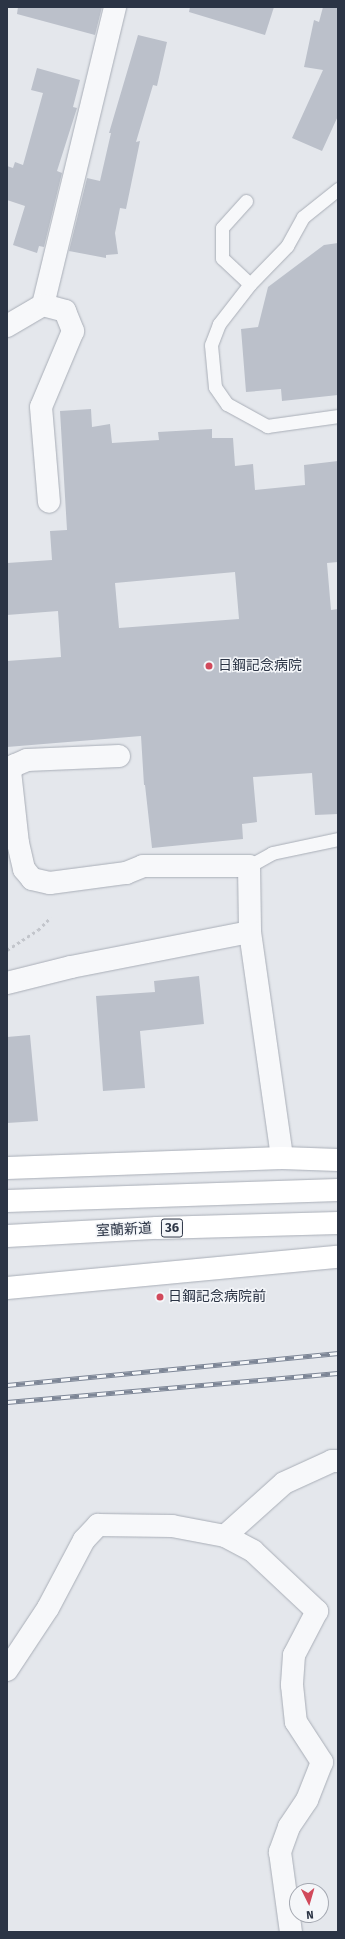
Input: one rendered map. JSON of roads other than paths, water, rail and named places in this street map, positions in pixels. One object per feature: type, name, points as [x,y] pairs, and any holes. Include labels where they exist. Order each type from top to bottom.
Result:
[{"type":"highway","points":[[7,1168],[282,1158],[338,1160]]},
{"type":"highway","points":[[7,1202],[338,1190]]},
{"type":"highway","name":"室蘭新道","points":[[7,1236],[157,1228],[338,1223]]},
{"type":"highway","points":[[7,1288],[338,1257]]},
{"type":"street","points":[[43,305],[115,7]]},
{"type":"street","points":[[7,326],[43,305],[65,311],[73,331],[41,407],[49,502]]},
{"type":"street","points":[[119,756],[27,760],[14,765],[10,771],[18,843],[24,869],[32,879],[50,883],[126,873],[143,866],[249,866],[250,932],[282,1158]]},
{"type":"street","points":[[7,983],[71,967],[250,932]]},
{"type":"street","points":[[225,1536],[284,1483],[332,1460],[338,1460]]},
{"type":"street","points":[[7,1670],[48,1608],[84,1540],[98,1524],[172,1526],[225,1536],[253,1551],[317,1611],[294,1655],[292,1685],[296,1722],[322,1762],[307,1800],[289,1827],[280,1852],[291,1932]]},
{"type":"lane","points":[[338,189],[303,217],[287,246],[250,284],[219,324],[211,345],[215,387],[227,404],[267,426],[338,416]]},
{"type":"lane","points":[[246,201],[222,228],[222,258],[250,284]]},
{"type":"lane","points":[[249,866],[272,853],[338,839]]},
{"type":"railway","points":[[7,1385],[338,1353]]},
{"type":"railway","points":[[7,1402],[338,1373]]},
{"type":"place","name":"日鋼記念病院","points":[[209,666]]},
{"type":"place","name":"日鋼記念病院前","points":[[160,1297]]}]
